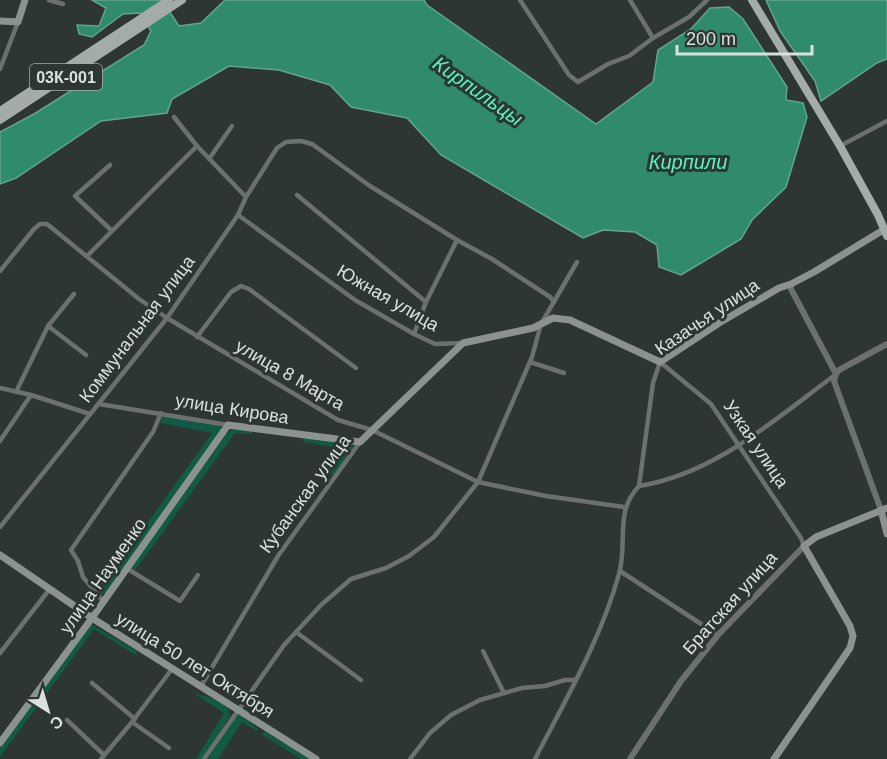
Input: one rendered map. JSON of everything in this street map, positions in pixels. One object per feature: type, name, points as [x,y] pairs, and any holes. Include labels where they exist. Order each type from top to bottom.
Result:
[{"type":"main road","points":[[0,21],[18,22],[25,0]]},
{"type":"main road","name":"03К-001","points":[[0,120],[169,3],[182,0]]},
{"type":"main road","points":[[752,0],[840,146],[885,227]]},
{"type":"main road","name":"03К-001","points":[[0,111],[130,31]]},
{"type":"main road","name":"Казачья улица","points":[[660,362],[719,323],[779,288],[791,284],[849,252],[885,227]]},
{"type":"main road","name":"Узкая улица","points":[[541,324],[556,317],[570,320],[660,362]]},
{"type":"main road","name":"Южная улица","points":[[463,343],[533,328],[541,324]]},
{"type":"main road","name":"Кубанская улица","points":[[360,442],[463,343]]},
{"type":"main road","name":"улица Кирова","points":[[228,425],[360,442]]},
{"type":"main road","name":"улица Науменко","points":[[0,743],[92,618],[228,425]]},
{"type":"main road","points":[[884,509],[887,534]]},
{"type":"main road","name":"Братская улица","points":[[804,546],[816,537],[884,509]]},
{"type":"main road","name":"Узкая улица","points":[[774,759],[850,648],[853,640],[850,626],[804,546]]},
{"type":"main road","name":"улица 50 лет Октября","points":[[0,555],[92,618],[316,759]]},
{"type":"street","points":[[49,0],[63,4]]},
{"type":"street","points":[[520,0],[573,81],[578,82],[608,64],[629,56],[653,38],[689,17],[707,0]]},
{"type":"street","points":[[630,0],[653,38]]},
{"type":"street","points":[[0,69],[18,22]]},
{"type":"street","points":[[174,117],[197,146],[246,197]]},
{"type":"street","points":[[840,146],[887,121]]},
{"type":"street","points":[[209,159],[232,126]]},
{"type":"street","name":"Коммунальная улица","points":[[0,527],[167,318],[238,215],[246,197],[277,148],[286,142],[300,141],[312,144],[370,186],[457,240]]},
{"type":"street","points":[[87,256],[197,146]]},
{"type":"street","points":[[110,165],[75,196],[111,230]]},
{"type":"street","points":[[297,195],[426,302]]},
{"type":"street","name":"Южная улица","points":[[238,215],[355,300],[414,334],[435,344],[463,343]]},
{"type":"street","name":"улица 8 Марта","points":[[0,271],[34,229],[40,224],[47,224],[139,300],[338,420],[372,430],[478,482],[546,496],[624,507]]},
{"type":"street","points":[[414,334],[426,302],[457,240],[492,259],[550,297],[554,302]]},
{"type":"street","points":[[204,759],[284,645],[321,605],[351,579],[386,568],[409,556],[434,537],[478,482],[530,362],[541,324],[577,262]]},
{"type":"street","points":[[791,284],[791,289],[836,374],[834,381],[884,509]]},
{"type":"street","points":[[197,337],[231,292],[241,286],[249,289],[356,368]]},
{"type":"street","points":[[16,392],[48,326],[74,294]]},
{"type":"street","points":[[48,326],[86,355]]},
{"type":"street","points":[[639,486],[706,465],[738,445],[839,370],[887,344]]},
{"type":"street","points":[[530,362],[564,373]]},
{"type":"street","name":"Узкая улица","points":[[660,362],[711,404],[801,538],[804,546]]},
{"type":"street","name":"Казачья улица","points":[[624,507],[630,495],[639,486],[653,383],[660,362]]},
{"type":"street","points":[[0,388],[31,395],[90,414]]},
{"type":"street","points":[[0,441],[31,395]]},
{"type":"street","name":"улица Кирова","points":[[99,404],[228,425]]},
{"type":"street","points":[[104,601],[82,577],[78,561],[71,550],[153,432],[161,413]]},
{"type":"street","name":"Кубанская улица","points":[[201,686],[278,556],[360,442]]},
{"type":"street","points":[[535,759],[605,618],[620,571],[624,507]]},
{"type":"street","name":"Братская улица","points":[[630,759],[681,681],[718,635],[804,546]]},
{"type":"street","points":[[126,568],[180,601],[198,575]]},
{"type":"street","points":[[620,571],[718,635]]},
{"type":"street","points":[[0,653],[50,590]]},
{"type":"street","points":[[296,632],[361,680]]},
{"type":"street","points":[[483,651],[504,693]]},
{"type":"street","points":[[67,720],[103,758],[172,669]]},
{"type":"street","points":[[410,759],[430,733],[451,715],[480,700],[522,688],[576,680]]},
{"type":"street","points":[[92,683],[169,748]]},
{"type":"shaded area","points":[[162,416],[219,425],[222,429],[105,594],[100,594],[92,584],[102,586],[212,433],[160,423]]},
{"type":"shaded area","points":[[233,429],[252,430],[252,434],[235,433],[134,572],[130,569],[226,434]]},
{"type":"shaded area","points":[[304,437],[351,444],[354,448],[334,476],[329,473],[345,449],[303,442]]},
{"type":"shaded area","points":[[91,624],[136,651],[137,656],[94,629],[0,757],[0,748]]},
{"type":"shaded area","points":[[194,693],[221,703],[229,711],[230,716],[204,759],[196,759],[224,713]]},
{"type":"shaded area","points":[[237,715],[257,728],[258,732],[242,722],[218,759],[208,759],[233,717]]},
{"type":"shaded area","points":[[265,732],[309,759],[301,759],[261,734]]},
{"type":"water","name":"Кирпили","points":[[92,0],[162,0],[179,26],[201,23],[225,0],[424,0],[427,5],[596,124],[653,82],[658,50],[691,29],[710,8],[729,7],[743,19],[787,87],[786,100],[803,103],[807,117],[786,187],[752,220],[741,239],[681,275],[659,267],[657,245],[635,232],[603,230],[583,238],[441,155],[407,118],[351,107],[330,85],[279,70],[229,66],[172,99],[167,113],[101,121],[16,178],[0,184],[0,132],[34,114],[144,45],[151,31],[140,13],[123,14],[92,37],[79,34],[77,25],[99,26],[106,8]]},
{"type":"water","points":[[766,0],[887,0],[887,59],[877,63],[821,101],[815,81],[780,31]]},
{"type":"water label","name":"Кирпильцы","points":[[478,91]]}]
